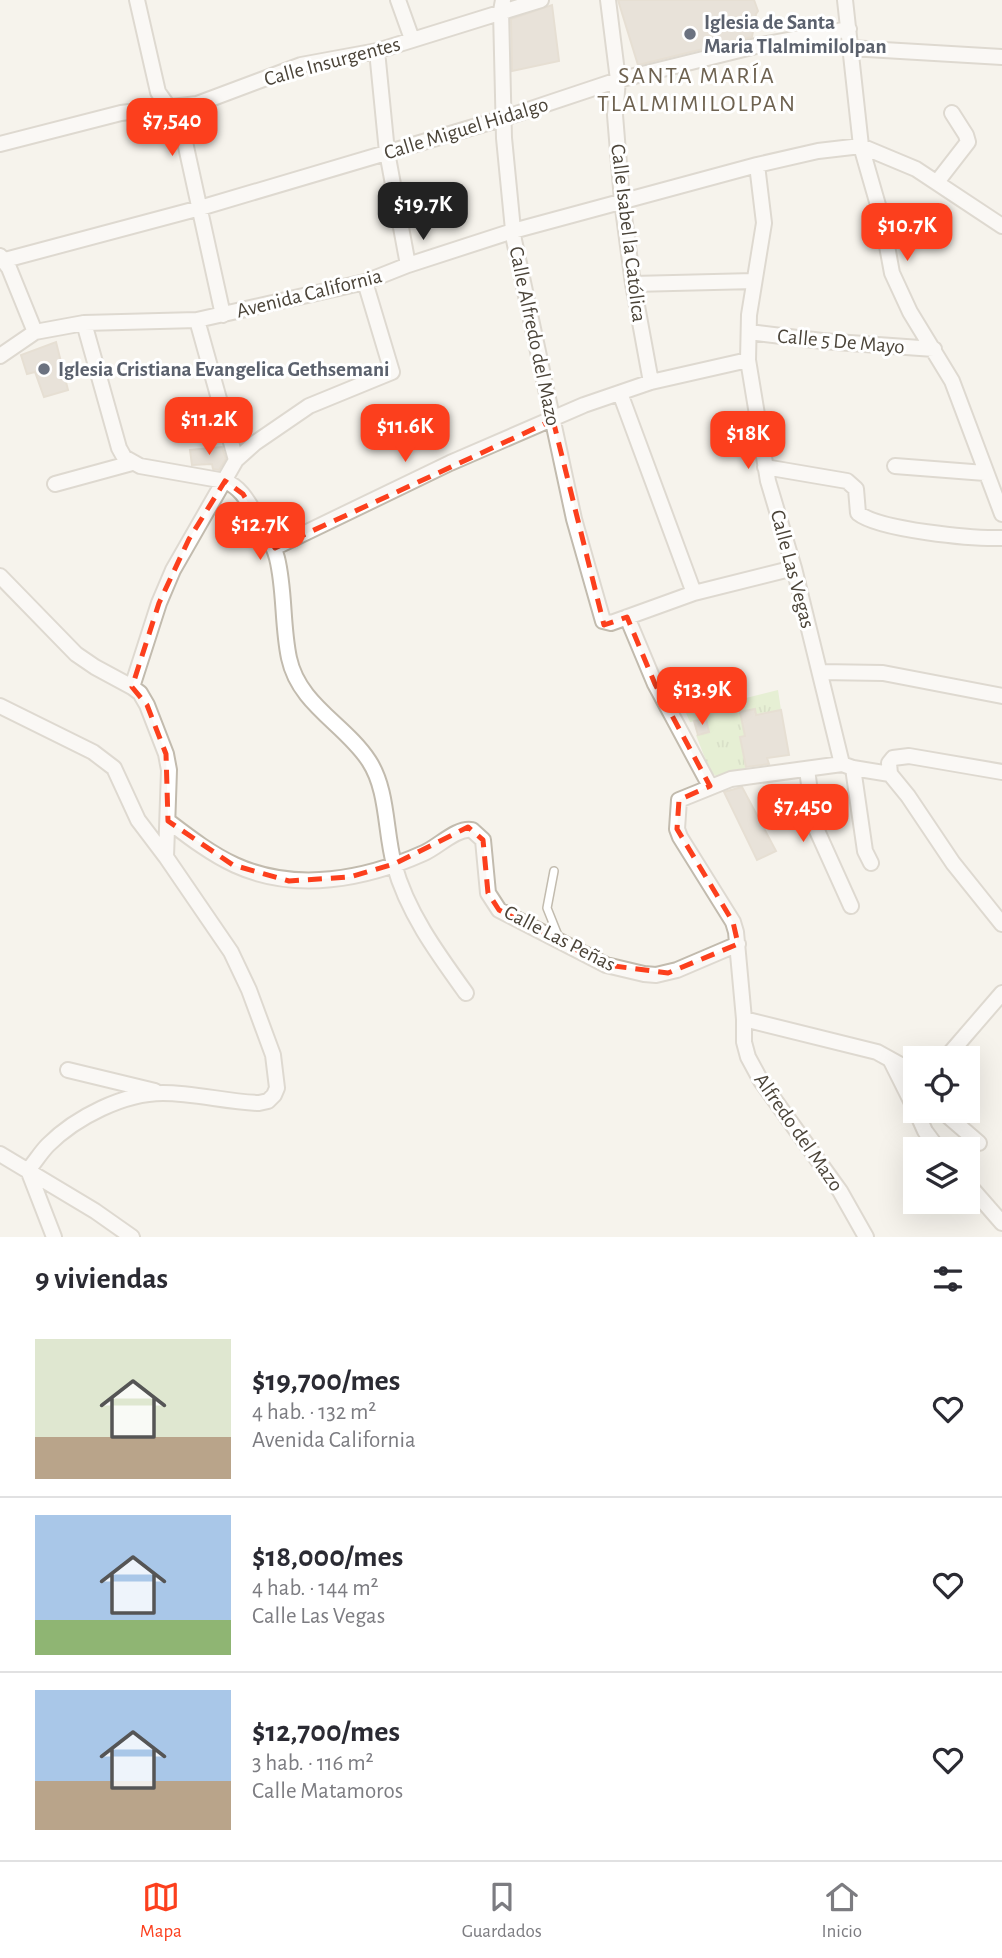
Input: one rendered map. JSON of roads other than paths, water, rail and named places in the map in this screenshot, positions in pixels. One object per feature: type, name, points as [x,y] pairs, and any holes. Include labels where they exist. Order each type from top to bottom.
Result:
[{"type":"street","points":[[137,0],[161,99],[179,122],[183,133],[223,315]]},
{"type":"street","points":[[398,0],[412,39]]},
{"type":"street","name":"Calle Insurgentes","points":[[0,144],[121,113],[197,104],[301,65],[377,51],[502,6],[541,0]]},
{"type":"street","name":"Calle Isabel la Católica","points":[[608,0],[618,80],[615,115],[622,201],[633,284],[652,382]]},
{"type":"street","points":[[845,0],[861,146],[882,219],[892,273],[910,312],[952,381],[1002,514]]},
{"type":"street","name":"Calle Alfredo del Mazo","points":[[502,6],[505,152],[513,231],[582,553],[605,623],[627,617]]},
{"type":"street","name":"Calle Miguel Hidalgo","points":[[3,258],[200,208],[504,118],[618,80],[756,46],[849,29]]},
{"type":"street","points":[[850,48],[1002,57]]},
{"type":"street","points":[[377,51],[387,152],[408,265]]},
{"type":"street","points":[[937,182],[968,142],[952,113]]},
{"type":"street","points":[[861,146],[916,169],[1002,226]]},
{"type":"street","name":"Avenida California","points":[[0,356],[35,332],[84,323],[197,320],[223,315],[365,282],[513,231],[622,201],[757,166],[818,152],[861,146]]},
{"type":"street","name":"Calle Las Vegas","points":[[757,166],[764,223],[754,281],[748,360],[765,467],[848,766],[865,851],[871,863]]},
{"type":"street","points":[[3,258],[35,332]]},
{"type":"street","points":[[633,284],[754,281]]},
{"type":"street","points":[[132,687],[159,603],[173,570],[236,460],[254,443],[309,406],[392,372],[365,282]]},
{"type":"street","points":[[197,320],[236,460]]},
{"type":"street","points":[[84,323],[119,447],[132,463]]},
{"type":"street","name":"Calle 5 De Mayo","points":[[749,332],[834,342],[934,349]]},
{"type":"street","points":[[274,548],[450,463],[584,405],[652,382],[748,360]]},
{"type":"street","points":[[620,393],[694,593]]},
{"type":"street","points":[[55,484],[132,463],[225,481],[237,486],[278,559],[289,659],[295,676],[316,708],[358,747],[373,768],[394,864],[431,945],[466,993]]},
{"type":"street","points":[[895,466],[985,473]]},
{"type":"street","points":[[765,467],[846,481],[856,489],[858,513],[877,522],[930,531],[1002,538]]},
{"type":"street","points":[[794,568],[694,593],[627,617],[655,684],[710,786],[731,779],[848,766],[890,774]]},
{"type":"street","points":[[0,576],[76,654],[132,687],[147,705],[166,754],[169,780],[166,857]]},
{"type":"street","points":[[820,671],[883,673],[1002,696]]},
{"type":"street","points":[[0,706],[93,752],[114,768],[138,820],[231,952],[273,1055],[276,1088],[274,1096],[259,1103],[164,1093],[68,1070]]},
{"type":"street","points":[[1002,772],[909,756],[893,758],[889,763],[890,774],[953,863],[1002,924]]},
{"type":"street","points":[[807,769],[814,824],[851,906]]},
{"type":"street","name":"Alfredo del Mazo","points":[[710,786],[679,800],[677,829],[733,922],[738,944],[744,1042],[761,1081],[833,1181],[866,1237]]},
{"type":"street","name":"Calle Las Peñas","points":[[168,821],[233,865],[289,881],[350,877],[425,853],[463,831],[472,830],[483,839],[486,883],[493,902],[508,916],[619,969],[656,975],[677,970],[738,944]]},
{"type":"street","points":[[956,1046],[1002,993]]},
{"type":"street","points":[[744,1019],[877,1052],[903,1066]]},
{"type":"street","points":[[891,1060],[903,1084]]},
{"type":"street","points":[[28,1170],[48,1145],[67,1129],[91,1115],[119,1101],[142,1094],[164,1093]]},
{"type":"street","points":[[956,1123],[972,1137]]},
{"type":"street","points":[[0,1154],[132,1237]]},
{"type":"street","points":[[28,1170],[54,1237]]},
{"type":"street","points":[[980,1198],[1002,1223]]},
{"type":"lane","points":[[554,872],[547,908],[561,942]]},
{"type":"place","name":"Iglesia de Santa Maria Tlalmimilolpan","points":[[690,34]]},
{"type":"place","name":"Iglesia Cristiana Evangelica Gethsemani","points":[[44,369]]},
{"type":"district","name":"SANTA MARÍA TLALMIMILOLPAN","points":[[697,89]]}]
